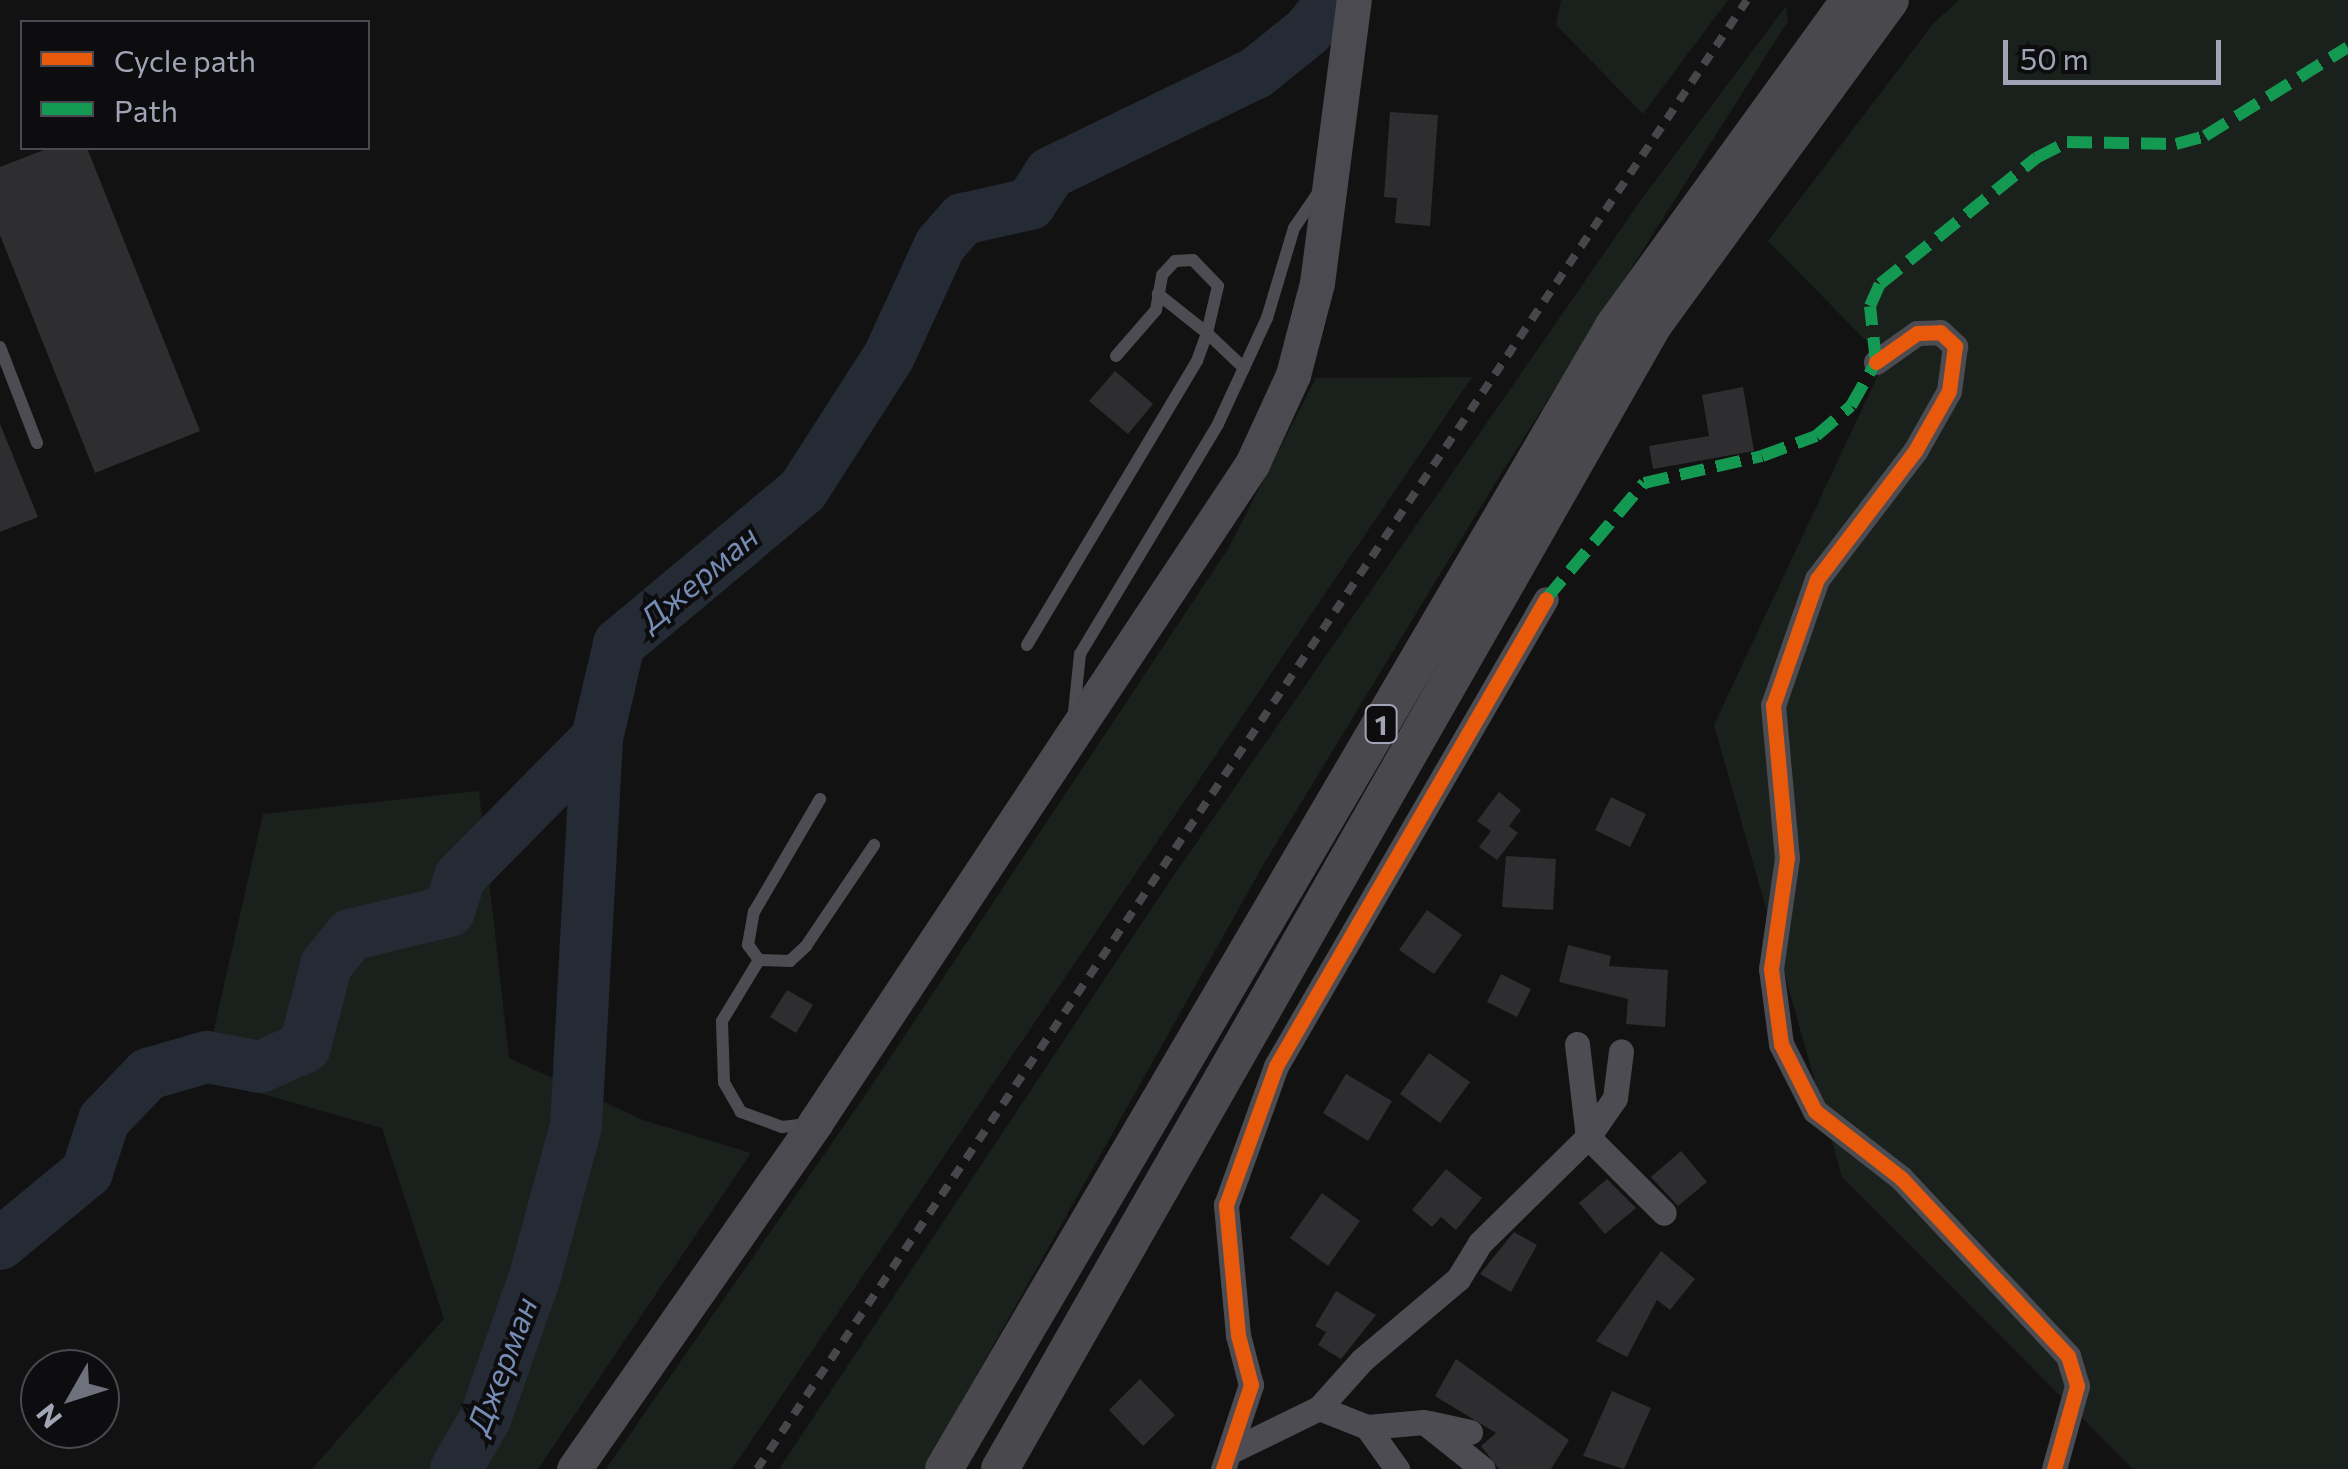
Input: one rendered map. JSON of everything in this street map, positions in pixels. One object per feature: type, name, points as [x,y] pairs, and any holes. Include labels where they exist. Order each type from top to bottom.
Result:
[{"type":"main road","points":[[574,1469],[815,1122],[1072,738],[1260,446],[1293,375],[1317,283],[1354,0]]},
{"type":"main road","name":"1","points":[[944,1469],[1614,326],[1850,0]]},
{"type":"main road","name":"1","points":[[1000,1469],[1652,325],[1890,0]]},
{"type":"street","points":[[1876,362],[1917,333],[1940,332],[1955,346],[1949,391],[1915,451],[1817,579],[1773,705],[1787,858],[1770,969],[1781,1044],[1815,1110],[1901,1178],[2068,1356],[2077,1386],[2054,1469]]},
{"type":"street","points":[[1227,1460],[1251,1385],[1238,1335],[1226,1205],[1276,1066],[1546,599]]},
{"type":"street","points":[[1577,1044],[1588,1138],[1664,1213]]},
{"type":"street","points":[[1227,1460],[1319,1408],[1362,1360],[1458,1279],[1480,1243],[1588,1138],[1615,1098],[1622,1051]]},
{"type":"street","points":[[1319,1408],[1366,1427],[1424,1422],[1470,1432]]},
{"type":"street","points":[[1424,1422],[1484,1469]]},
{"type":"street","points":[[1366,1427],[1397,1469]]},
{"type":"lane","points":[[1072,738],[1080,654],[1218,424],[1268,318],[1294,228],[1335,160]]},
{"type":"lane","points":[[1027,645],[1198,361],[1218,286],[1209,270],[1193,260],[1175,261],[1162,276],[1156,310],[1116,356]]},
{"type":"lane","points":[[1158,294],[1208,333],[1244,368]]},
{"type":"lane","points":[[0,347],[37,443]]},
{"type":"lane","points":[[759,960],[746,929],[820,799]]},
{"type":"lane","points":[[759,960],[790,961],[806,946],[874,845]]},
{"type":"lane","points":[[759,960],[722,1021],[724,1082],[741,1112],[762,1123],[815,1122]]},
{"type":"shaded area","points":[[1561,0],[1728,0],[1643,114],[1556,25]]},
{"type":"shaded area","points":[[1959,0],[2348,0],[2348,1469],[2133,1469],[1842,1177],[1714,725],[1885,360],[1768,241],[1933,24]]},
{"type":"shaded area","points":[[1786,6],[1788,21],[1499,477],[1262,867],[924,1469],[779,1469],[1170,881],[1641,200]]},
{"type":"shaded area","points":[[1472,377],[732,1469],[606,1469],[864,1097],[1228,549],[1316,378]]},
{"type":"shaded area","points":[[479,791],[509,1058],[643,1120],[751,1153],[538,1469],[312,1469],[444,1319],[382,1128],[203,1077],[263,814]]},
{"type":"building","points":[[1390,112],[1438,115],[1430,226],[1395,223],[1397,198],[1384,197]]},
{"type":"building","points":[[44,150],[88,150],[200,431],[95,473],[0,235],[0,167]]},
{"type":"building","points":[[1115,371],[1153,404],[1128,434],[1089,401]]},
{"type":"building","points":[[1743,387],[1754,451],[1653,469],[1649,446],[1709,436],[1702,395]]},
{"type":"building","points":[[0,424],[38,517],[0,532]]},
{"type":"building","points":[[1499,792],[1521,810],[1509,826],[1518,833],[1497,860],[1479,847],[1491,831],[1477,821]]},
{"type":"building","points":[[1611,797],[1646,814],[1630,847],[1595,830]]},
{"type":"building","points":[[1506,856],[1556,859],[1553,910],[1502,907]]},
{"type":"building","points":[[1427,910],[1462,935],[1434,974],[1399,950]]},
{"type":"building","points":[[1568,945],[1611,956],[1609,966],[1668,970],[1665,1027],[1626,1024],[1628,999],[1559,982]]},
{"type":"building","points":[[1501,974],[1531,989],[1517,1017],[1487,1002]]},
{"type":"building","points":[[787,990],[813,1005],[796,1033],[770,1017]]},
{"type":"building","points":[[1429,1053],[1470,1082],[1440,1123],[1400,1094]]},
{"type":"building","points":[[1346,1074],[1392,1101],[1368,1141],[1323,1113]]},
{"type":"building","points":[[1681,1151],[1707,1182],[1678,1206],[1651,1177]]},
{"type":"building","points":[[1446,1169],[1482,1198],[1456,1230],[1441,1217],[1432,1227],[1412,1210]]},
{"type":"building","points":[[1607,1179],[1636,1208],[1605,1234],[1579,1203]]},
{"type":"building","points":[[1322,1193],[1360,1221],[1328,1266],[1290,1238]]},
{"type":"building","points":[[1514,1232],[1537,1245],[1511,1292],[1480,1274]]},
{"type":"building","points":[[1661,1251],[1695,1279],[1670,1310],[1657,1300],[1627,1357],[1596,1341]]},
{"type":"building","points":[[1336,1291],[1376,1315],[1341,1359],[1318,1345],[1326,1332],[1315,1326]]},
{"type":"building","points":[[1456,1359],[1569,1440],[1551,1469],[1499,1469],[1481,1446],[1496,1433],[1435,1396]]},
{"type":"building","points":[[1140,1379],[1175,1415],[1143,1446],[1109,1410]]},
{"type":"building","points":[[1612,1391],[1651,1408],[1624,1469],[1583,1456]]},
{"type":"waterway","name":"Джерман","points":[[456,1469],[485,1419],[536,1273],[576,1126],[597,738],[619,644],[803,490],[889,356],[940,245],[963,219],[1030,204],[1050,173],[1256,73],[1308,31],[1333,0]]},
{"type":"waterway","points":[[0,1244],[87,1172],[104,1120],[148,1074],[207,1057],[260,1067],[305,1047],[326,965],[350,935],[449,911],[460,877],[597,738]]},
{"type":"railway","points":[[757,1469],[1747,0]]},
{"type":"marked path","points":[[1546,599],[1644,483],[1762,456],[1816,436],[1851,406],[1876,362],[1870,306],[1880,284],[2036,158],[2067,142],[2176,144],[2205,136],[2348,47]]},
{"type":"cycle path","points":[[1876,362],[1917,333],[1940,332],[1955,346],[1949,391],[1915,451],[1817,579],[1773,705],[1787,858],[1771,969],[1781,1044],[1815,1111],[1901,1178],[2068,1356],[2077,1386],[2054,1469]]},
{"type":"cycle path","points":[[1223,1469],[1251,1385],[1238,1335],[1226,1205],[1276,1066],[1546,599]]}]
